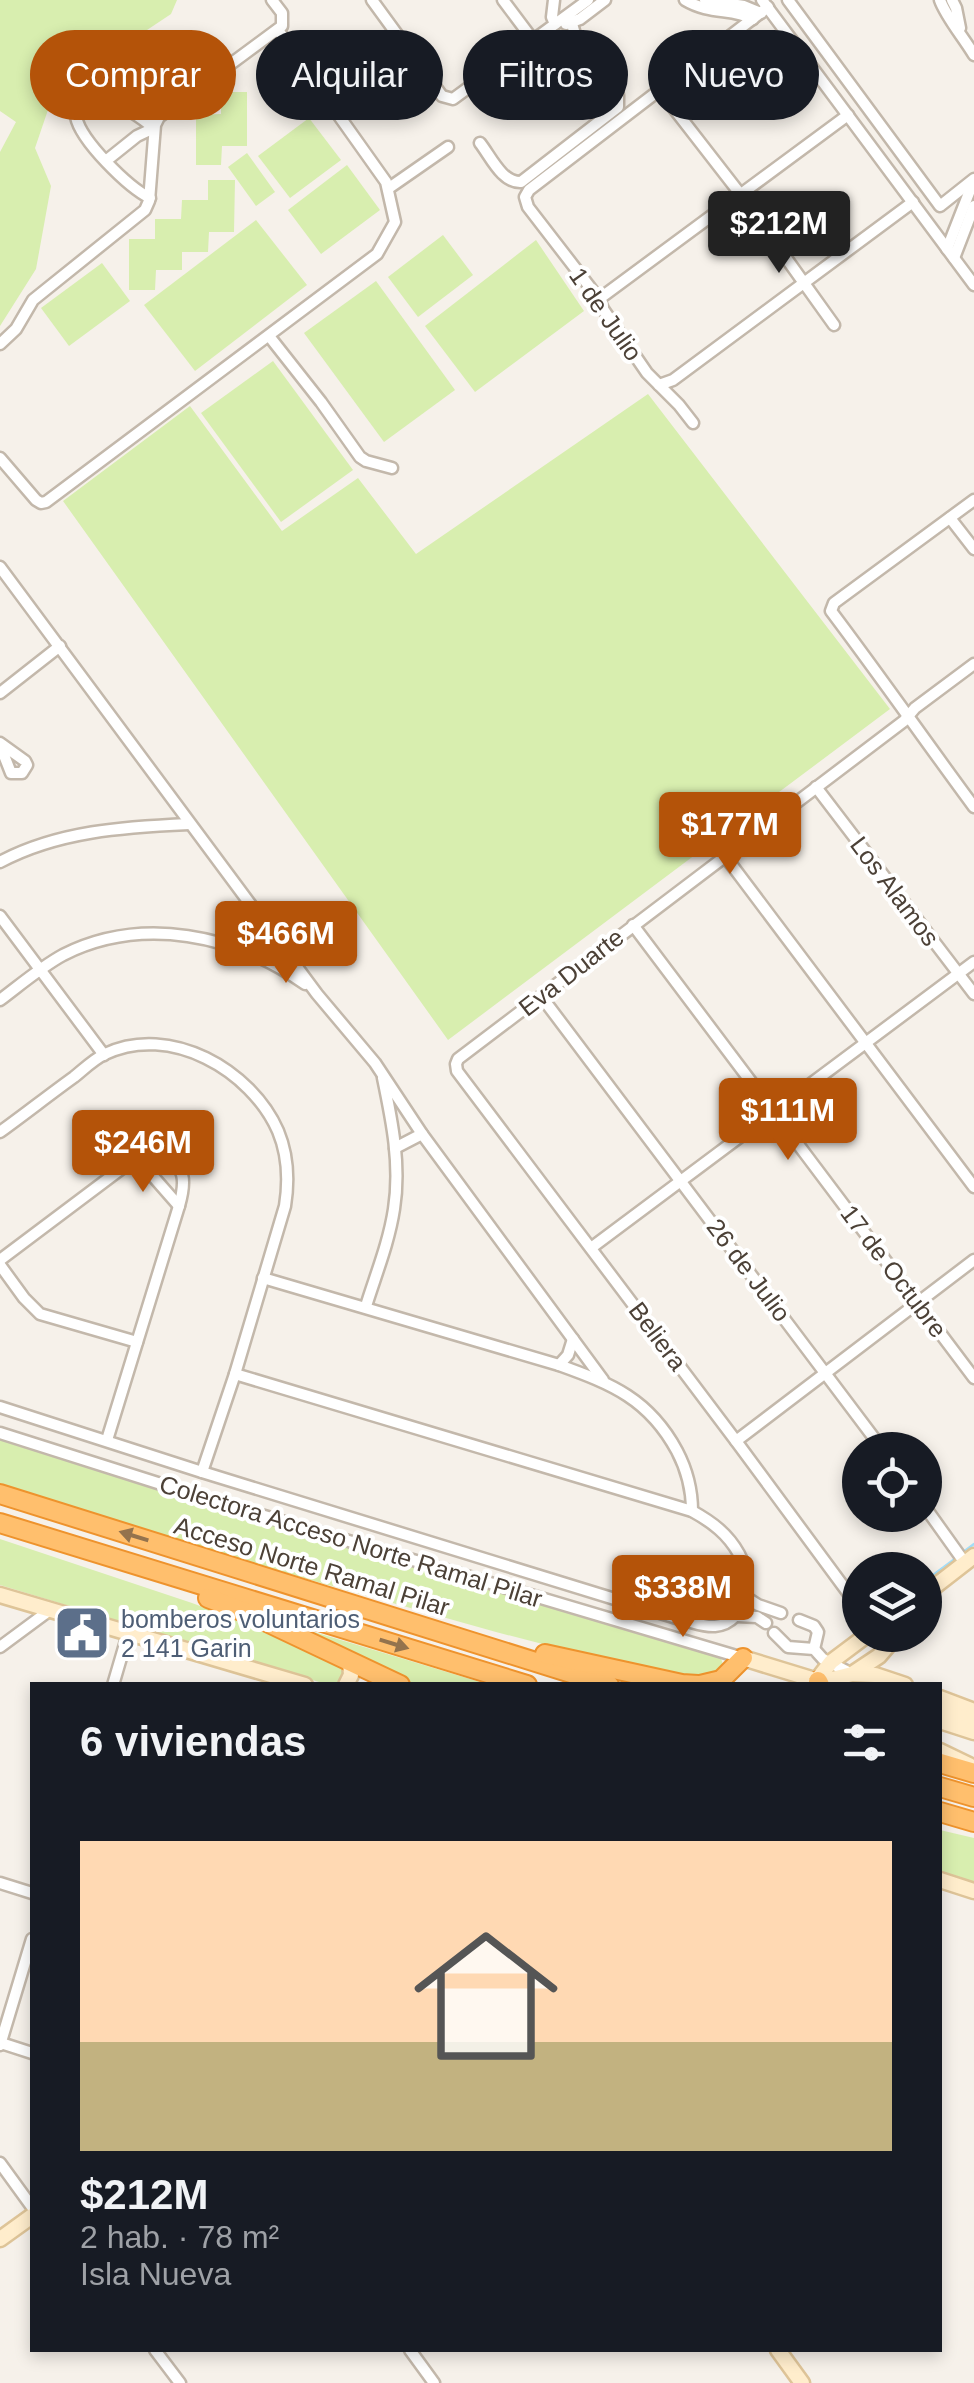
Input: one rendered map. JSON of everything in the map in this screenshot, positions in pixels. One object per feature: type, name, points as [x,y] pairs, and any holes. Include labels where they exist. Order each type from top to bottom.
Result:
[{"type":"highway","name":"Acceso Norte Ramal Pilar","points":[[0,1494],[599,1682]]},
{"type":"highway","points":[[0,1524],[215,1600],[393,1682]]},
{"type":"highway","name":"Acceso Norte Ramal Pilar","points":[[0,1524],[517,1682]]},
{"type":"highway","points":[[428,1628],[682,1682]]},
{"type":"highway","points":[[717,1682],[743,1658]]},
{"type":"highway","points":[[942,1763],[974,1770]]},
{"type":"highway","points":[[942,1788],[974,1798]]},
{"type":"highway","points":[[942,1813],[974,1822]]},
{"type":"highway","points":[[942,1824],[974,1832]]},
{"type":"street","points":[[272,0],[284,18],[278,30]]},
{"type":"street","points":[[372,0],[442,96],[453,99],[463,93]]},
{"type":"street","points":[[503,0],[526,30]]},
{"type":"street","points":[[554,0],[554,24]]},
{"type":"street","points":[[546,30],[588,0]]},
{"type":"street","points":[[554,24],[572,24],[605,0]]},
{"type":"street","points":[[685,0],[705,10],[742,14],[761,10]]},
{"type":"street","points":[[704,0],[761,10],[848,115],[974,285]]},
{"type":"street","points":[[788,0],[940,206],[974,179]]},
{"type":"street","points":[[940,0],[974,55]]},
{"type":"street","points":[[952,0],[962,34]]},
{"type":"street","points":[[737,30],[761,10]]},
{"type":"street","points":[[480,143],[507,179],[516,183],[618,107],[618,95],[572,24]]},
{"type":"street","points":[[0,344],[16,329],[32,300],[145,210],[150,198],[154,128],[159,117],[256,46]]},
{"type":"street","points":[[150,198],[132,188],[93,148],[78,127],[76,117],[95,102],[130,108],[154,128]]},
{"type":"street","name":"1 de Julio","points":[[648,102],[530,190],[526,201],[599,299],[636,357],[692,423]]},
{"type":"street","points":[[599,299],[848,115]]},
{"type":"street","points":[[1,462],[36,500],[46,502],[378,254],[394,227],[389,188],[341,120]]},
{"type":"street","points":[[683,120],[834,326]]},
{"type":"street","points":[[106,160],[154,128]]},
{"type":"street","points":[[389,188],[448,148]]},
{"type":"street","points":[[950,254],[974,179]]},
{"type":"street","points":[[659,385],[673,380],[913,202]]},
{"type":"street","points":[[950,254],[974,206]]},
{"type":"street","points":[[269,336],[360,457],[392,468]]},
{"type":"street","points":[[974,500],[834,603],[831,611],[974,807]]},
{"type":"street","points":[[950,518],[974,549]]},
{"type":"street","points":[[0,567],[264,924],[382,1072],[422,1134],[604,1380]]},
{"type":"street","points":[[0,692],[60,646]]},
{"type":"street","name":"Eva Duarte","points":[[456,1064],[974,664]]},
{"type":"street","name":"Los Alamos","points":[[816,787],[974,994]]},
{"type":"street","points":[[0,862],[75,836],[121,828],[189,824]]},
{"type":"street","points":[[725,856],[974,1187]]},
{"type":"street","points":[[0,916],[104,1054]]},
{"type":"street","points":[[248,951],[264,924]]},
{"type":"street","name":"17 de Octubre","points":[[632,925],[974,1378]]},
{"type":"street","points":[[0,1000],[61,956],[139,934],[182,934],[248,951],[317,994]]},
{"type":"street","points":[[591,1248],[974,962]]},
{"type":"street","name":"26 de Julio","points":[[540,996],[870,1432]]},
{"type":"street","points":[[0,1132],[104,1054],[146,1046],[194,1052],[231,1074],[269,1116],[284,1152],[288,1184],[285,1206],[202,1472]]},
{"type":"street","name":"Beliera","points":[[456,1064],[457,1071],[842,1585]]},
{"type":"street","points":[[366,1306],[390,1230],[397,1176],[382,1072]]},
{"type":"street","points":[[395,1148],[422,1134]]},
{"type":"street","points":[[107,1440],[138,1342],[179,1206],[185,1181],[161,1146],[148,1148],[0,1262],[40,1314],[138,1342]]},
{"type":"street","points":[[136,1157],[179,1206]]},
{"type":"street","points":[[736,1441],[974,1260]]},
{"type":"street","points":[[263,1278],[604,1380],[644,1406],[668,1434],[689,1480],[692,1511]]},
{"type":"street","points":[[559,1364],[568,1355],[573,1339]]},
{"type":"street","points":[[0,1407],[683,1620],[718,1626],[737,1616],[746,1575],[738,1552],[724,1532],[692,1511],[235,1374]]},
{"type":"street","name":"Colectora Acceso Norte Ramal Pilar","points":[[0,1433],[224,1504],[743,1658],[807,1682]]},
{"type":"street","points":[[942,1528],[965,1557],[942,1578]]},
{"type":"street","points":[[0,1594],[295,1682]]},
{"type":"street","points":[[744,1596],[781,1613]]},
{"type":"street","points":[[0,1646],[50,1610]]},
{"type":"street","points":[[737,1616],[758,1617],[788,1647],[814,1649],[864,1682]]},
{"type":"street","points":[[799,1620],[818,1632],[814,1649]]},
{"type":"street","points":[[114,1682],[128,1634]]},
{"type":"street","points":[[814,1682],[844,1652]]},
{"type":"street","points":[[880,1656],[881,1652]]},
{"type":"street","points":[[852,1674],[883,1652]]},
{"type":"street","points":[[348,1682],[350,1662]]},
{"type":"street","points":[[820,1682],[852,1674],[875,1674],[897,1682]]},
{"type":"street","points":[[942,1699],[974,1711]]},
{"type":"street","points":[[942,1711],[974,1722]]},
{"type":"street","points":[[942,1722],[974,1732]]},
{"type":"street","points":[[942,1752],[974,1770]]},
{"type":"street","points":[[942,1881],[974,1890]]},
{"type":"street","points":[[0,1884],[30,1892]]},
{"type":"street","points":[[30,1946],[0,2044],[30,2052]]},
{"type":"street","points":[[0,2163],[30,2203]]},
{"type":"street","points":[[0,2239],[30,2217]]},
{"type":"street","points":[[157,2352],[180,2383]]},
{"type":"street","points":[[411,2352],[434,2383]]},
{"type":"street","points":[[779,2352],[802,2383]]},
{"type":"green space","points":[[0,0],[177,0],[171,14],[147,30],[30,30],[30,120],[45,120],[35,148],[51,186],[36,269],[0,326],[0,152],[16,122],[0,111]]},
{"type":"green space","points":[[236,92],[247,92],[247,146],[222,146],[221,165],[196,165],[196,120],[236,120]]},
{"type":"green space","points":[[311,120],[341,160],[290,198],[258,156]]},
{"type":"green space","points":[[247,153],[275,192],[256,206],[228,167]]},
{"type":"green space","points":[[347,165],[380,210],[321,254],[288,210]]},
{"type":"green space","points":[[208,180],[235,180],[234,232],[209,232],[208,252],[182,252],[182,270],[156,270],[155,290],[129,290],[129,239],[155,239],[155,219],[181,219],[182,200],[208,200]]},
{"type":"green space","points":[[256,220],[307,285],[195,371],[144,305]]},
{"type":"green space","points":[[443,235],[473,275],[418,317],[388,277]]},
{"type":"green space","points":[[536,240],[584,311],[475,392],[425,326]]},
{"type":"green space","points":[[102,263],[130,301],[69,346],[41,308]]},
{"type":"green space","points":[[376,281],[455,390],[384,442],[304,333]]},
{"type":"green space","points":[[273,361],[353,470],[281,522],[201,413]]},
{"type":"green space","points":[[648,394],[890,709],[448,1040],[63,501],[190,406],[282,531],[358,478],[416,554]]},
{"type":"green space","points":[[0,1438],[244,1515],[712,1652],[723,1665],[716,1678],[654,1673],[300,1577],[0,1485]]},
{"type":"green space","points":[[0,1539],[256,1627],[339,1666],[342,1677],[338,1682],[319,1682],[0,1585]]},
{"type":"green space","points":[[301,1628],[480,1682],[400,1682],[295,1629]]},
{"type":"green space","points":[[942,1830],[974,1838],[974,1882],[942,1873]]},
{"type":"waterway","points":[[962,1553],[974,1544]]},
{"type":"waterway","points":[[942,1568],[956,1558]]},
{"type":"place","name":"bomberos voluntarios 2 141 Garin","points":[[82,1633]]}]
